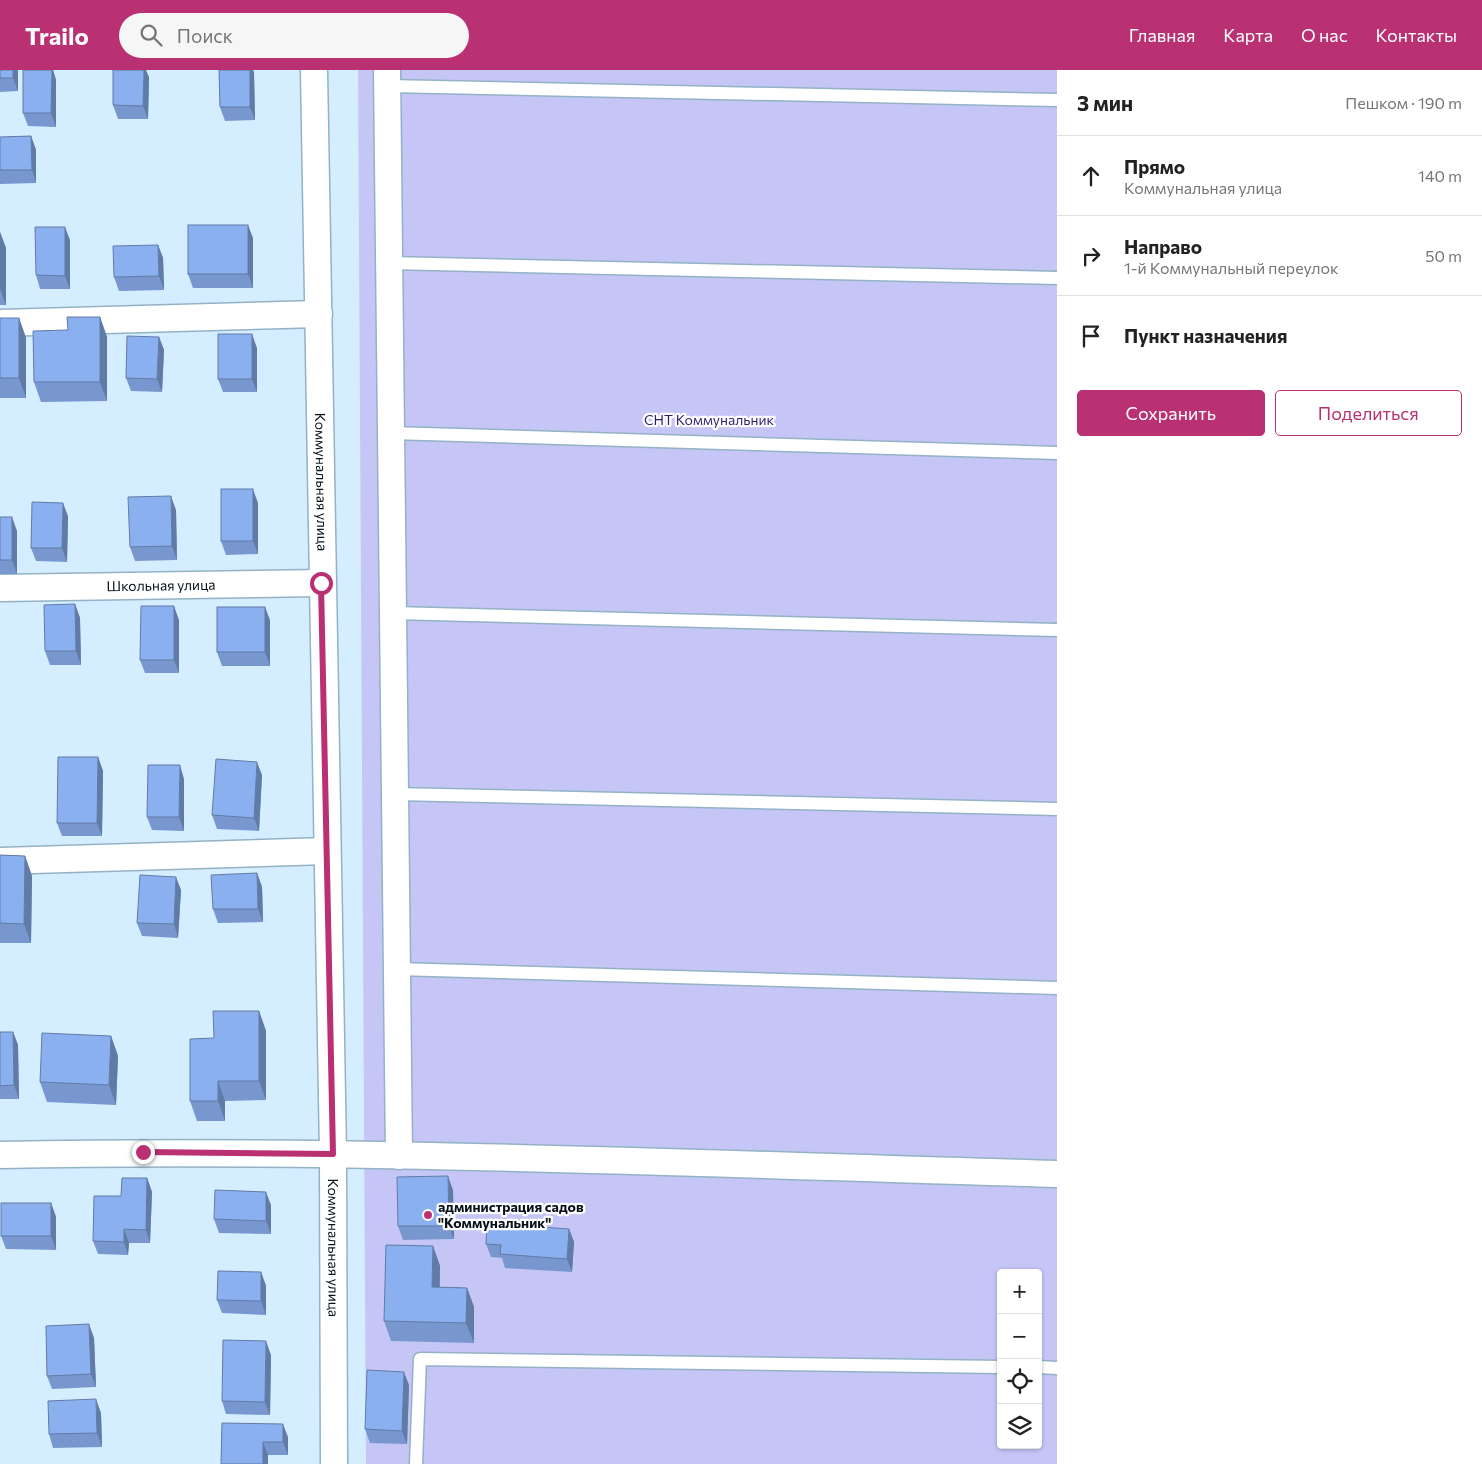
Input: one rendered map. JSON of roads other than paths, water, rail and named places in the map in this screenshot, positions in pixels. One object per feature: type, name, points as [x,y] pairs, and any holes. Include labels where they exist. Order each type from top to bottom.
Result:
[{"type":"street","name":"Коммунальная улица","points":[[314,70],[319,314],[321,583],[333,1154],[334,1464]]},
{"type":"street","points":[[387,78],[399,1156]]},
{"type":"street","points":[[0,323],[319,314]]},
{"type":"street","name":"Школьная улица","points":[[0,588],[321,583]]},
{"type":"street","points":[[0,860],[327,851]]},
{"type":"street","points":[[0,1155],[143,1152],[333,1154],[1057,1174]]},
{"type":"lane","points":[[387,78],[1057,100]]},
{"type":"lane","points":[[389,264],[1057,278]]},
{"type":"lane","points":[[391,433],[1057,453]]},
{"type":"lane","points":[[393,613],[1057,630]]},
{"type":"lane","points":[[395,794],[1057,809]]},
{"type":"lane","points":[[397,970],[1057,988]]},
{"type":"lane","points":[[416,1464],[420,1359],[997,1367]]},
{"type":"lane","points":[[1042,1368],[1057,1368]]},
{"type":"place","name":"администрация садов \"Коммунальник\"","points":[[428,1215]]},
{"type":"park label","name":"СНТ Коммунальник","points":[[709,420]]}]
